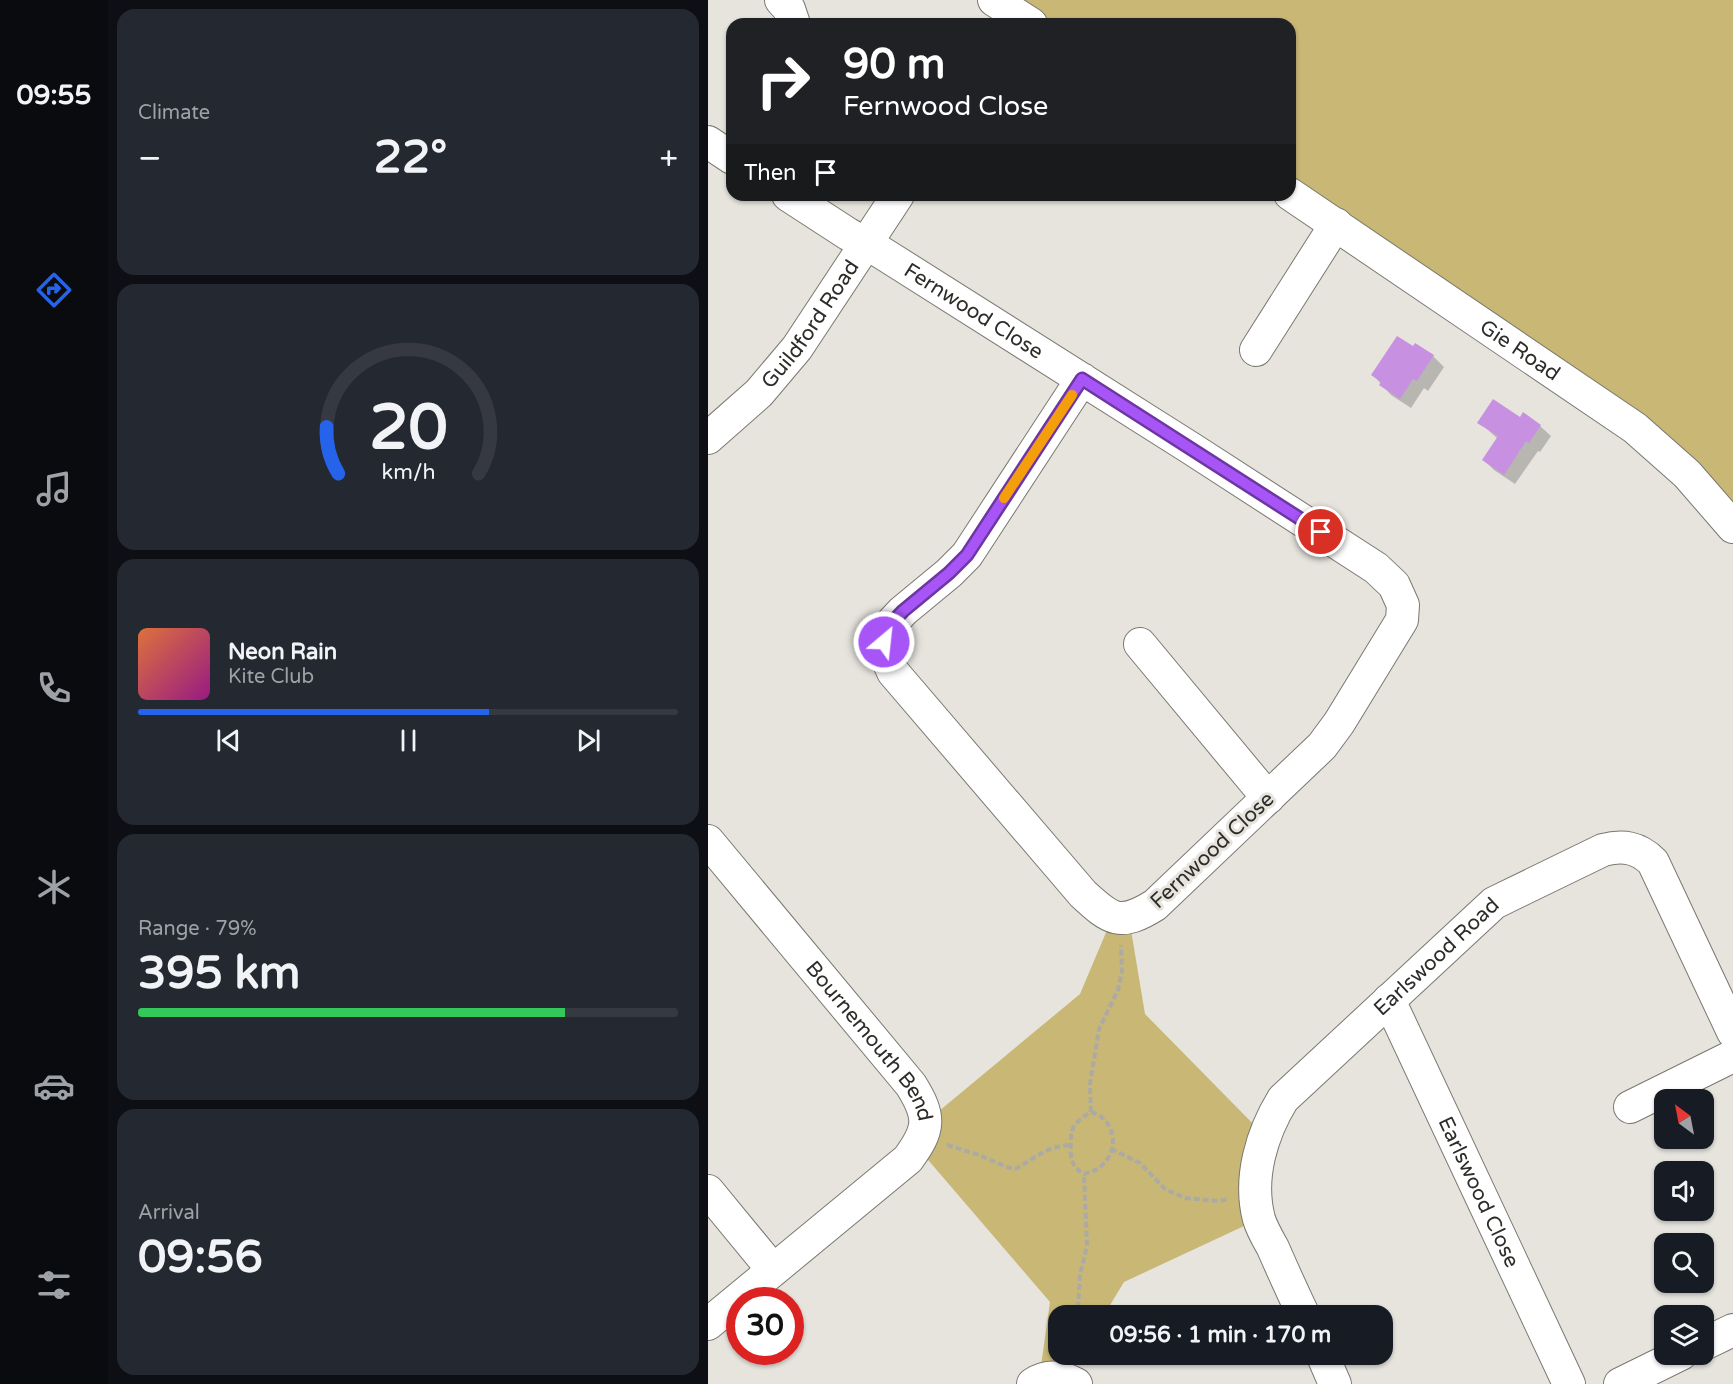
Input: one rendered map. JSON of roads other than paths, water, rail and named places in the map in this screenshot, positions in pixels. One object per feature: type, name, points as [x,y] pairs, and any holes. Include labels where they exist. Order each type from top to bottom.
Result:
[{"type":"street","points":[[781,0],[789,9],[792,18]]},
{"type":"street","name":"Gie Road","points":[[1296,198],[1635,428],[1687,474],[1733,527]]},
{"type":"street","name":"Fernwood Close","points":[[798,201],[1082,379],[1376,568],[1394,585],[1403,605],[1402,620],[1339,723],[1322,746],[1155,905],[1137,916],[1120,919],[1101,910],[1083,894],[893,672],[886,656],[884,642],[888,627],[903,611],[967,555],[1082,379]]},
{"type":"street","name":"Guildford Road","points":[[708,438],[759,393],[797,348],[894,201]]},
{"type":"street","points":[[1256,350],[1336,224]]},
{"type":"street","points":[[1140,644],[1268,798]]},
{"type":"street","name":"Bournemouth Bend","points":[[708,841],[911,1085],[921,1102],[927,1121],[920,1143],[908,1159],[708,1324]]},
{"type":"street","name":"Earlswood Road","points":[[1299,1305],[1259,1219],[1255,1194],[1261,1145],[1271,1119],[1283,1099],[1494,903],[1603,850],[1617,846],[1645,853],[1653,862],[1733,1032]]},
{"type":"street","name":"Earlswood Close","points":[[1389,1000],[1569,1384]]},
{"type":"street","points":[[1630,1107],[1733,1056]]},
{"type":"street","points":[[708,1191],[773,1270]]},
{"type":"street","points":[[1714,1339],[1733,1330]]},
{"type":"street","points":[[1327,1365],[1335,1384]]},
{"type":"street","points":[[1620,1384],[1659,1365]]},
{"type":"street","points":[[1033,1384],[1052,1377],[1067,1379],[1076,1384]]}]
